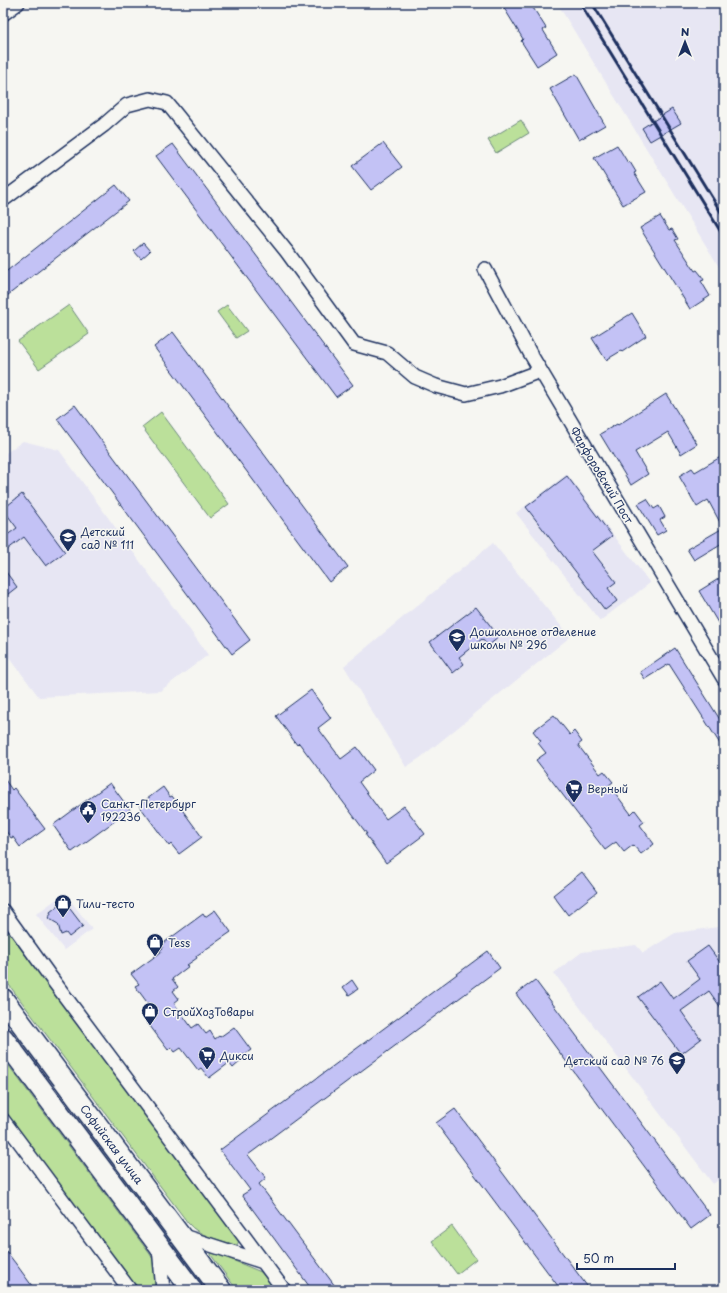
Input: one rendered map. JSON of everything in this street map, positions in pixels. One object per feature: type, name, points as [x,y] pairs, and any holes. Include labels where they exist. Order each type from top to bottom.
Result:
[{"type":"main road","name":"Софийская улица","points":[[3,999],[221,1290]]},
{"type":"main road","points":[[3,1038],[192,1290]]},
{"type":"main road","points":[[86,1149],[105,1135]]},
{"type":"street","points":[[3,14],[18,3]]},
{"type":"street","points":[[3,200],[104,125],[127,105],[150,99],[167,103],[287,252],[354,344],[386,353],[415,377],[436,386],[466,394],[500,386],[540,371]]},
{"type":"street","name":"Фарфоровский Пост","points":[[485,270],[540,371],[724,679]]},
{"type":"street","points":[[3,911],[284,1290]]},
{"type":"street","points":[[3,1120],[130,1290]]},
{"type":"street","points":[[180,1235],[264,1262]]},
{"type":"street","points":[[159,1246],[163,1290]]},
{"type":"shaded area","points":[[557,3],[724,3],[724,275]]},
{"type":"shaded area","name":"Детский сад № 111","points":[[23,441],[59,450],[208,655],[160,691],[39,697],[3,649],[3,455]]},
{"type":"shaded area","points":[[567,474],[650,583],[600,621],[516,513]]},
{"type":"shaded area","name":"Дошкольное отделение школы № 296","points":[[493,543],[570,637],[420,758],[406,767],[344,666]]},
{"type":"shaded area","points":[[65,893],[92,929],[64,950],[36,914]]},
{"type":"shaded area","name":"Детский сад № 76","points":[[718,927],[724,936],[724,1176],[713,1184],[554,973],[582,952],[636,945],[643,953],[675,933]]},
{"type":"green space","points":[[521,120],[529,133],[496,153],[488,140]]},
{"type":"green space","points":[[69,305],[89,334],[39,369],[18,341]]},
{"type":"green space","points":[[227,305],[247,331],[236,338],[217,312]]},
{"type":"green space","points":[[161,412],[229,504],[210,518],[142,427]]},
{"type":"green space","points":[[3,925],[239,1241],[237,1245],[203,1234],[188,1223],[3,977]]},
{"type":"green space","points":[[3,1058],[150,1254],[154,1261],[157,1290],[139,1290],[3,1109]]},
{"type":"green space","points":[[452,1226],[476,1259],[457,1274],[432,1241]]},
{"type":"green space","points":[[213,1252],[261,1272],[275,1290],[237,1290],[211,1255]]},
{"type":"building","points":[[501,3],[530,3],[546,28],[543,30],[557,53],[537,66],[521,41],[523,39]]},
{"type":"building","points":[[576,74],[605,125],[579,140],[550,89]]},
{"type":"building","points":[[672,109],[681,123],[650,141],[642,128]]},
{"type":"building","points":[[383,143],[402,167],[371,190],[352,166]]},
{"type":"building","points":[[173,144],[353,385],[336,397],[156,156]]},
{"type":"building","points":[[617,145],[628,163],[630,162],[636,172],[634,173],[646,192],[623,205],[594,158]]},
{"type":"building","points":[[116,185],[129,201],[3,299],[3,274]]},
{"type":"building","points":[[660,216],[669,230],[672,229],[678,239],[675,240],[695,271],[697,270],[701,275],[704,280],[701,281],[710,296],[690,309],[640,228]]},
{"type":"building","points":[[143,243],[150,251],[141,259],[134,251]]},
{"type":"building","points":[[632,313],[646,336],[622,352],[621,351],[606,360],[592,338]]},
{"type":"building","points":[[173,332],[348,567],[329,582],[154,347]]},
{"type":"building","points":[[666,394],[697,444],[681,454],[668,432],[635,452],[648,474],[631,485],[600,434],[617,424],[618,425]]},
{"type":"building","points":[[75,405],[250,640],[232,654],[57,419]]},
{"type":"building","points":[[724,455],[724,542],[694,560],[687,549],[723,528],[708,500],[697,507],[679,476],[692,468],[695,472]]},
{"type":"building","points":[[567,476],[612,536],[592,551],[616,582],[608,588],[617,601],[605,610],[526,507]]},
{"type":"building","points":[[22,494],[65,552],[46,566],[24,537],[3,553],[3,538],[17,528],[3,509]]},
{"type":"building","points":[[647,499],[654,509],[659,506],[665,517],[660,520],[666,530],[657,535],[638,504]]},
{"type":"building","points":[[3,568],[17,587],[3,598]]},
{"type":"building","points":[[720,578],[724,586],[724,633],[699,591]]},
{"type":"building","points":[[476,607],[499,637],[488,646],[482,639],[459,657],[464,664],[453,673],[430,642]]},
{"type":"building","points":[[675,648],[724,726],[724,750],[669,664],[645,679],[640,672]]},
{"type":"building","points":[[311,690],[331,718],[318,728],[341,759],[357,747],[374,770],[359,782],[386,819],[404,806],[425,834],[386,863],[365,834],[367,834],[299,743],[297,745],[276,716]]},
{"type":"building","points":[[554,715],[570,735],[574,731],[582,742],[578,745],[600,774],[604,771],[613,782],[609,785],[631,814],[635,810],[644,822],[640,825],[654,844],[641,854],[633,845],[624,852],[616,842],[605,850],[536,760],[546,753],[538,743],[541,741],[533,731]]},
{"type":"building","points":[[3,777],[12,790],[14,788],[45,829],[20,847],[3,827]]},
{"type":"building","points":[[110,783],[130,810],[72,852],[53,825]]},
{"type":"building","points":[[163,787],[170,797],[172,796],[202,837],[179,854],[171,844],[169,846],[139,805]]},
{"type":"building","points":[[582,872],[597,892],[568,915],[553,895]]},
{"type":"building","name":"Тили-тесто","points":[[64,901],[83,926],[69,937],[66,933],[61,935],[58,924],[48,918],[51,914],[50,912]]},
{"type":"building","points":[[215,910],[231,932],[196,956],[197,958],[187,965],[189,966],[172,979],[178,987],[173,991],[179,999],[174,1003],[192,1028],[198,1024],[206,1034],[210,1031],[215,1039],[234,1027],[251,1050],[241,1057],[243,1059],[233,1068],[229,1063],[209,1078],[201,1068],[198,1070],[181,1048],[175,1052],[171,1047],[168,1050],[146,1021],[150,1018],[146,1013],[152,1009],[135,986],[139,984],[131,974],[161,952],[160,950],[163,948],[161,945],[203,914],[205,917]]},
{"type":"building","points":[[708,946],[724,968],[724,1012],[709,991],[681,1011],[701,1039],[681,1054],[638,997],[660,981],[673,999],[700,979],[687,961]]},
{"type":"building","points":[[488,951],[500,968],[248,1155],[266,1178],[259,1184],[338,1290],[312,1290],[242,1195],[250,1190],[220,1150]]},
{"type":"building","points":[[352,980],[358,989],[349,995],[343,987]]},
{"type":"building","points":[[535,980],[710,1215],[691,1229],[516,994]]},
{"type":"building","points":[[455,1109],[590,1290],[561,1290],[436,1123]]},
{"type":"building","points":[[3,1247],[35,1290],[10,1290],[3,1281]]},
{"type":"railway","points":[[580,3],[724,237]]},
{"type":"railway","points":[[592,3],[724,217]]},
{"type":"place","name":"Детский сад № 111","points":[[68,552]]},
{"type":"place","name":"Дошкольное отделение школы № 296","points":[[457,652]]},
{"type":"place","name":"Верный","points":[[574,803]]},
{"type":"place","name":"Санкт-Петербург 192236","points":[[88,824]]},
{"type":"place","name":"Тили-тесто","points":[[63,918]]},
{"type":"place","name":"Tess","points":[[155,957]]},
{"type":"place","name":"СтройХозТовары","points":[[150,1026]]},
{"type":"place","name":"Дикси","points":[[207,1070]]},
{"type":"place","name":"Детский сад № 76","points":[[677,1075]]}]
